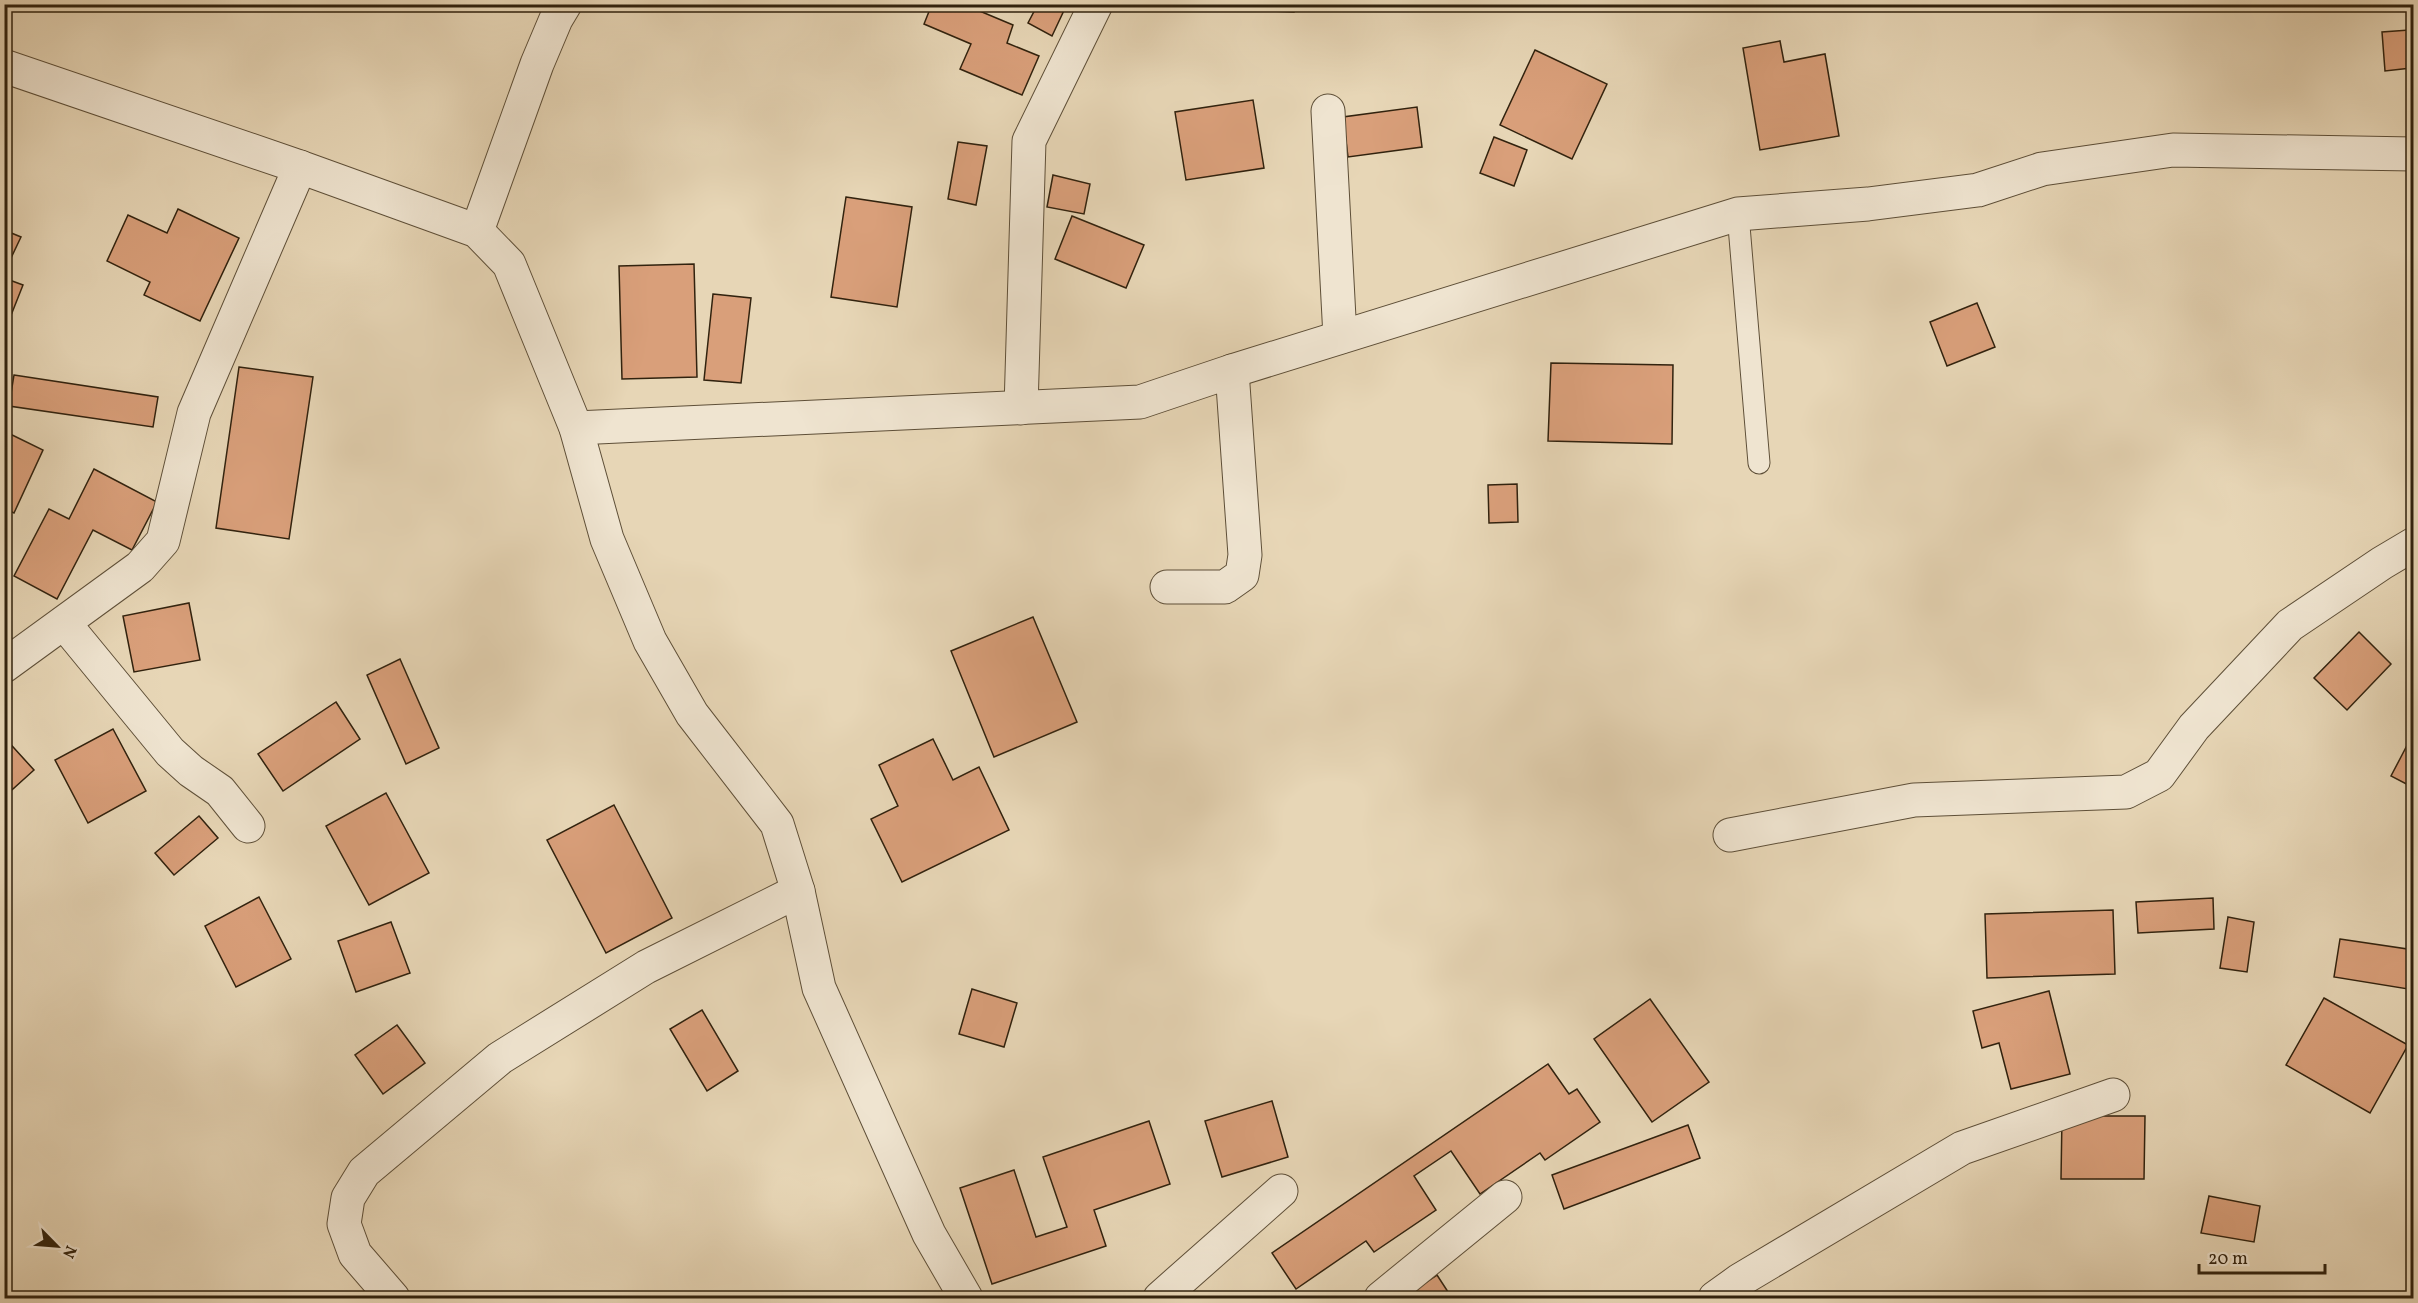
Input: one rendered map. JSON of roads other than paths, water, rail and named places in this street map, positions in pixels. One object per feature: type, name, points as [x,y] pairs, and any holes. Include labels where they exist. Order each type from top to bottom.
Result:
[{"type":"street","points":[[477,231],[537,64],[556,19],[565,4]]},
{"type":"street","points":[[1021,408],[1029,141],[1096,4]]},
{"type":"street","points":[[4,66],[300,167],[477,231],[509,264],[576,428],[607,539],[650,641],[692,714],[777,824],[798,891],[819,988],[928,1234],[966,1299]]},
{"type":"street","points":[[1328,111],[1340,337]]},
{"type":"street","points":[[576,428],[1140,402],[1340,337],[1738,214],[1868,204],[1978,190],[2042,169],[2173,150],[2414,154]]},
{"type":"street","points":[[4,666],[140,567],[163,541],[194,413],[300,167]]},
{"type":"street","points":[[1167,587],[1225,587],[1242,575],[1245,555],[1232,371]]},
{"type":"street","points":[[1730,836],[1914,800],[2126,792],[2160,775],[2194,727],[2290,625],[2414,544]]},
{"type":"street","points":[[64,622],[170,752],[191,771],[220,791],[248,826]]},
{"type":"street","points":[[393,1299],[355,1254],[344,1224],[348,1198],[364,1172],[500,1058],[646,967],[798,891]]},
{"type":"street","points":[[1715,1299],[1740,1280],[1962,1148],[2113,1095]]},
{"type":"street","points":[[1160,1299],[1281,1191]]},
{"type":"street","points":[[1382,1299],[1505,1197]]},
{"type":"lane","points":[[1738,214],[1759,463]]}]
